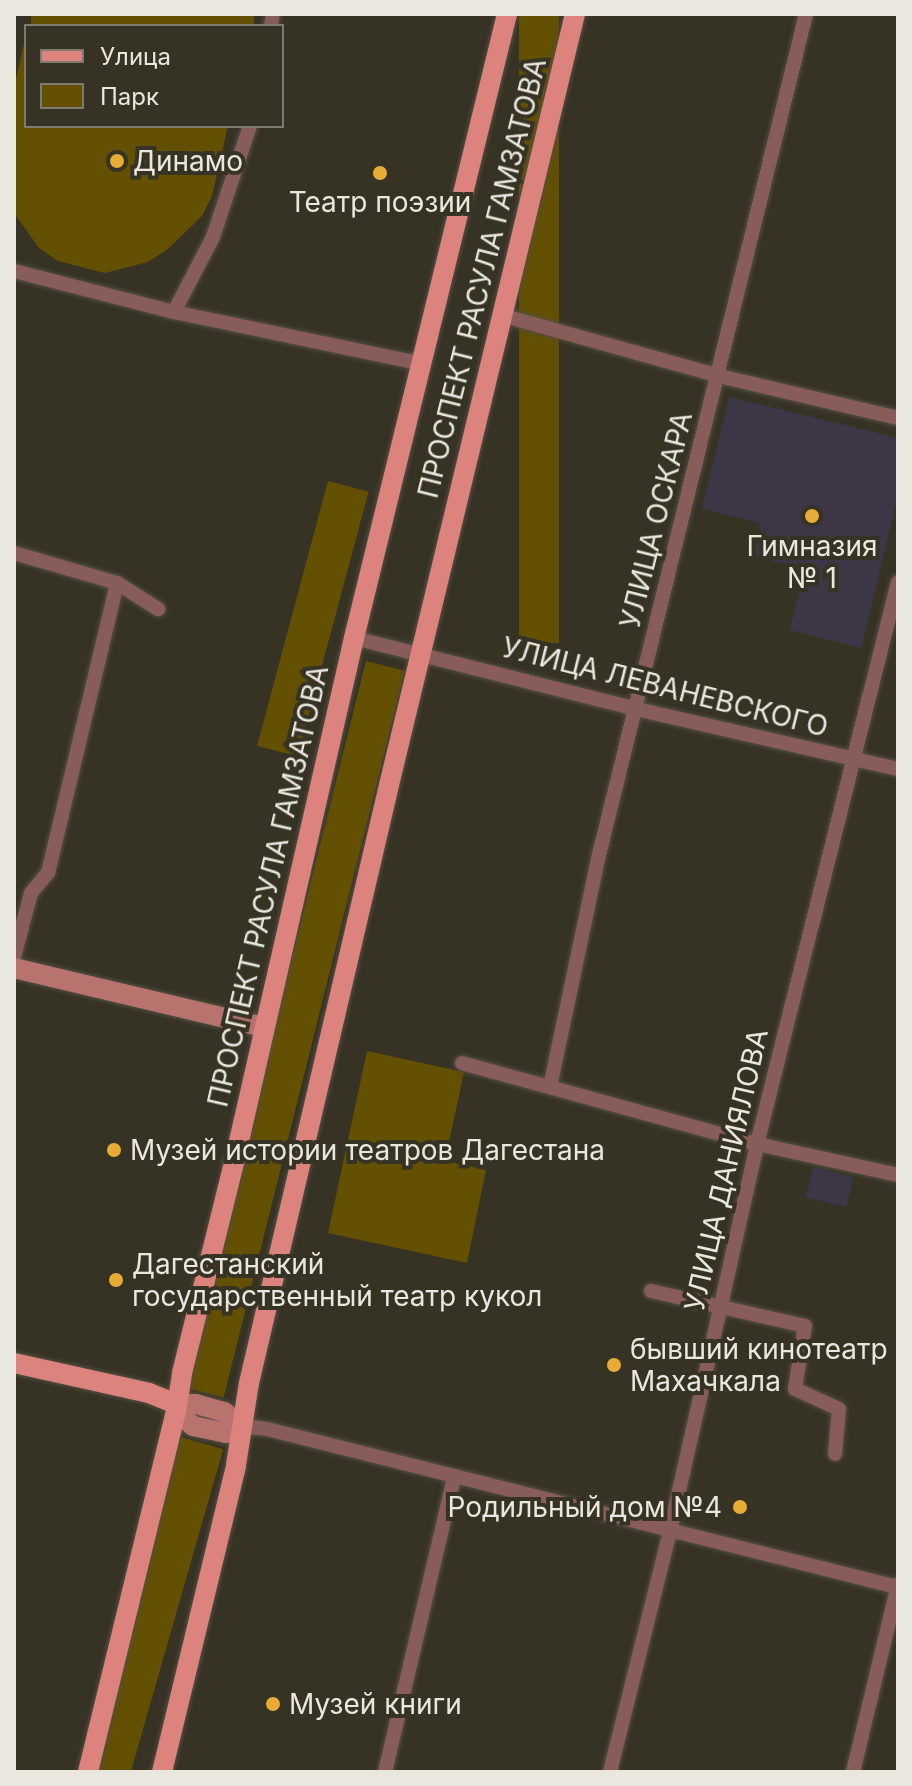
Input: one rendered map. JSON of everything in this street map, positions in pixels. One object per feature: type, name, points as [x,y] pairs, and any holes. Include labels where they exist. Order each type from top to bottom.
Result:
[{"type":"main road","name":"ПРОСПЕКТ РАСУЛА ГАМЗАТОВА","points":[[88,1772],[176,1408],[354,638],[507,14]]},
{"type":"main road","name":"ПРОСПЕКТ РАСУЛА ГАМЗАТОВА","points":[[162,1772],[420,654],[575,14]]},
{"type":"main road","points":[[14,970],[264,1028]]},
{"type":"main road","points":[[14,1363],[149,1393],[176,1408]]},
{"type":"main road","points":[[14,1376],[176,1408],[196,1404],[224,1412],[242,1426]]},
{"type":"street","name":"УЛИЦА ОСКАРА","points":[[550,1087],[599,855],[806,14]]},
{"type":"street","points":[[174,312],[213,237],[249,128]]},
{"type":"street","points":[[14,271],[174,312],[423,364]]},
{"type":"street","points":[[501,315],[719,376],[898,418]]},
{"type":"street","points":[[14,553],[117,583],[158,609]]},
{"type":"street","name":"УЛИЦА ДАНИЯЛОВА","points":[[610,1772],[690,1462],[720,1307],[757,1144],[898,582]]},
{"type":"street","points":[[14,957],[31,893],[48,873],[117,583]]},
{"type":"street","name":"УЛИЦА ЛЕВАНЕВСКОГО","points":[[354,638],[636,709],[898,769]]},
{"type":"street","points":[[462,1063],[757,1144],[898,1175]]},
{"type":"street","points":[[651,1291],[805,1326],[795,1389],[839,1409],[835,1454]]},
{"type":"street","points":[[242,1426],[267,1429],[898,1585],[853,1772]]},
{"type":"street","points":[[385,1772],[454,1477]]},
{"type":"shaded area","name":"Гимназия № 1","points":[[729,397],[898,438],[898,496],[861,648],[790,630],[805,569],[753,556],[760,523],[702,509]]},
{"type":"shaded area","points":[[813,1167],[854,1177],[846,1207],[806,1197]]},
{"type":"green space","points":[[31,14],[254,14],[254,24],[31,24]]},
{"type":"green space","points":[[519,14],[559,14],[559,643],[519,643]]},
{"type":"green space","name":"Динамо","points":[[24,44],[24,128],[228,128],[212,196],[202,216],[168,249],[148,262],[105,273],[58,261],[39,248],[14,213],[14,88]]},
{"type":"green space","points":[[328,481],[369,492],[298,757],[257,746]]},
{"type":"green space","points":[[366,661],[405,671],[224,1397],[185,1388]]},
{"type":"green space","points":[[367,1051],[464,1072],[445,1161],[486,1170],[467,1263],[328,1233]]},
{"type":"green space","points":[[181,1437],[223,1449],[131,1772],[98,1772],[86,1769]]},
{"type":"place","name":"Динамо","points":[[117,161]]},
{"type":"place","name":"Театр поэзии","points":[[380,173]]},
{"type":"place","name":"Гимназия № 1","points":[[812,516]]},
{"type":"place","name":"Музей истории театров Дагестана","points":[[114,1150]]},
{"type":"place","name":"Дагестанский государственный театр кукол","points":[[116,1280]]},
{"type":"place","name":"бывший кинотеатр Махачкала","points":[[614,1365]]},
{"type":"place","name":"Родильный дом №4","points":[[740,1507]]},
{"type":"place","name":"Музей книги","points":[[273,1704]]}]
